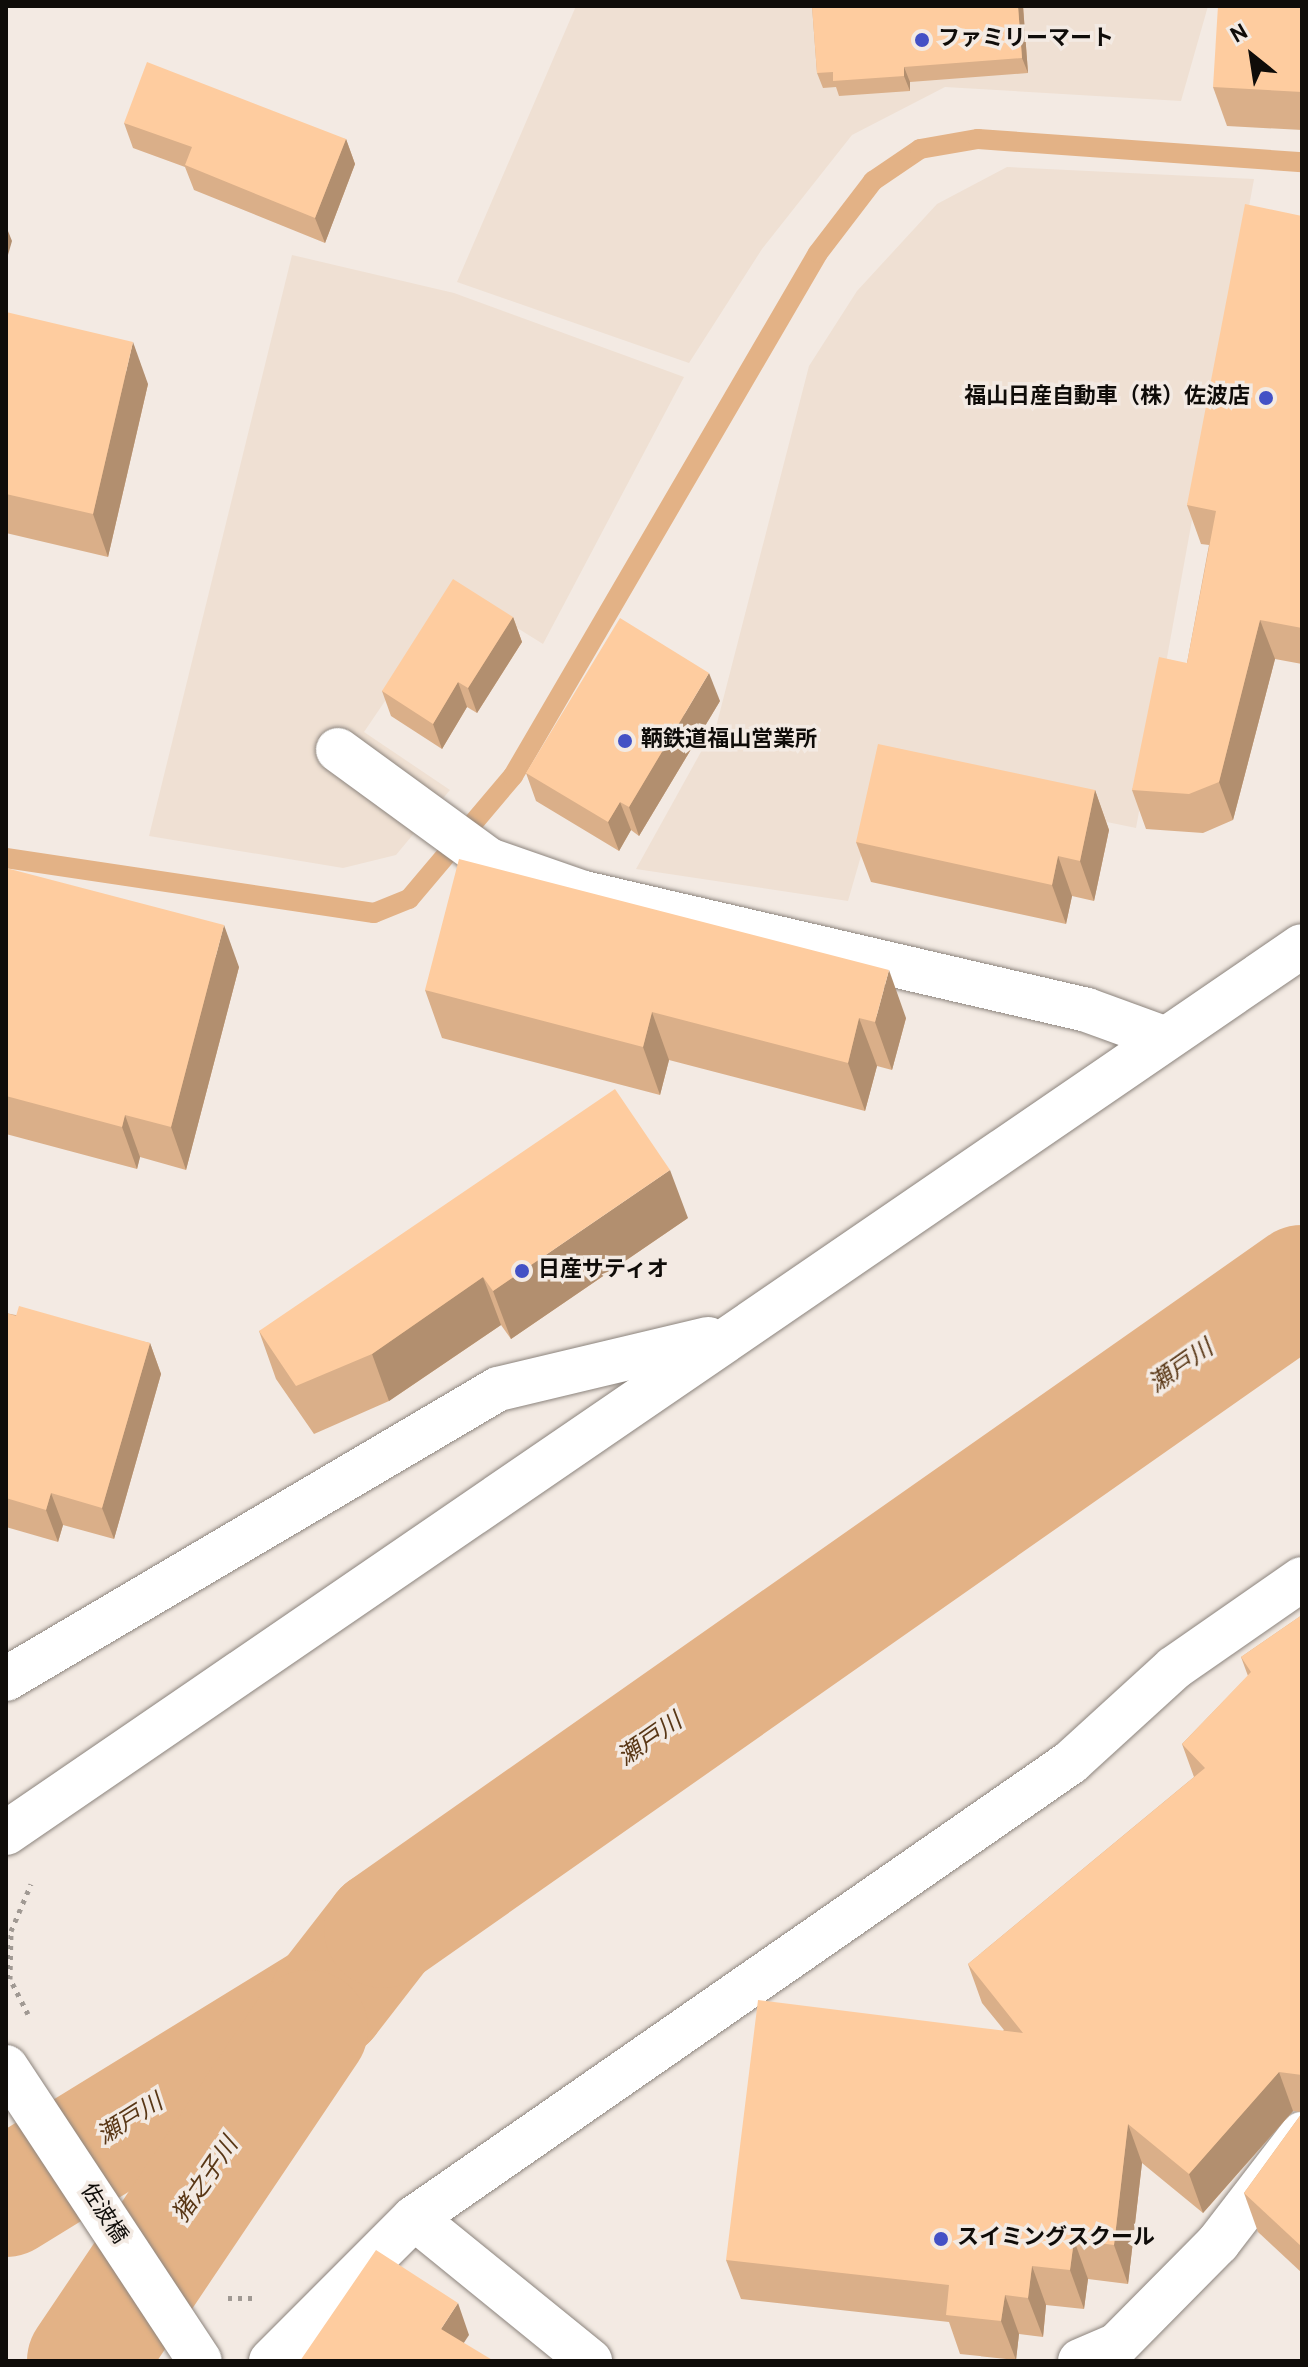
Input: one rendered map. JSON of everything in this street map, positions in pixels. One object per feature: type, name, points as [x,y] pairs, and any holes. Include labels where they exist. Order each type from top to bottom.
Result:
[{"type":"street","points":[[338,750],[462,841],[584,893],[1087,1010],[1164,1038]]},
{"type":"street","points":[[6,1833],[1302,946]]},
{"type":"street","points":[[6,1679],[498,1389],[734,1333]]},
{"type":"street","points":[[271,2361],[414,2218],[1071,1762],[1174,1668],[1302,1579]]},
{"type":"street","name":"佐波橋","points":[[6,2067],[200,2361]]},
{"type":"street","points":[[1080,2361],[1117,2345],[1218,2243],[1302,2134]]},
{"type":"street","points":[[414,2218],[590,2361]]},
{"type":"shaded area","points":[[576,6],[1208,6],[1181,101],[945,87],[852,135],[762,249],[689,363],[457,282]]},
{"type":"shaded area","points":[[1007,167],[1254,179],[1136,828],[884,776],[848,901],[636,869],[717,723],[809,366],[857,291],[937,204]]},
{"type":"shaded area","points":[[292,255],[454,293],[684,377],[543,644],[459,592],[364,732],[450,790],[396,855],[343,868],[149,836]]},
{"type":"building","name":"ファミリーマート","points":[[812,6],[1018,6],[1022,58],[904,67],[904,76],[833,81],[833,72],[817,73]]},
{"type":"building","points":[[1218,6],[1302,6],[1302,92],[1213,87]]},
{"type":"building","points":[[147,62],[346,139],[315,218],[185,165],[192,147],[124,123]]},
{"type":"building","points":[[1245,204],[1302,216],[1302,628],[1260,620],[1219,782],[1189,794],[1132,790],[1159,657],[1187,663],[1216,511],[1187,505]]},
{"type":"building","points":[[6,312],[133,342],[93,514],[6,494]]},
{"type":"building","points":[[453,579],[513,617],[468,688],[458,682],[433,724],[382,691]]},
{"type":"building","points":[[620,618],[709,673],[629,807],[620,802],[608,822],[526,773]]},
{"type":"building","points":[[878,744],[1095,790],[1080,861],[1058,856],[1052,885],[856,842]]},
{"type":"building","points":[[459,859],[889,970],[875,1022],[859,1018],[848,1063],[652,1012],[643,1047],[425,990]]},
{"type":"building","points":[[6,868],[224,925],[171,1127],[125,1115],[122,1127],[6,1096]]},
{"type":"building","points":[[615,1089],[670,1170],[493,1291],[483,1277],[372,1354],[296,1386],[259,1331]]},
{"type":"building","points":[[19,1306],[150,1343],[102,1508],[51,1493],[46,1510],[6,1498],[6,1313],[16,1316]]},
{"type":"building","points":[[1302,1615],[1302,2075],[1279,2072],[1189,2174],[1128,2124],[1114,2245],[1074,2240],[1070,2270],[1032,2266],[1028,2298],[1005,2295],[1001,2321],[946,2315],[949,2285],[726,2260],[758,2000],[1023,2033],[968,1964],[1205,1768],[1182,1744],[1251,1672],[1241,1657]]},
{"type":"building","points":[[1302,2113],[1302,2247],[1244,2193]]},
{"type":"building","points":[[376,2250],[458,2303],[441,2329],[494,2361],[300,2361]]},
{"type":"waterway","points":[[6,858],[374,913],[409,899],[513,776],[818,253],[873,181],[920,149],[978,139],[1302,162]]},
{"type":"waterway","name":"瀬戸川","points":[[6,2198],[328,2000],[383,1929],[1302,1284]]},
{"type":"waterway","name":"猪之子川","points":[[86,2361],[309,2029]]},
{"type":"place","name":"ファミリーマート","points":[[922,40]]},
{"type":"place","name":"福山日産自動車（株）佐波店","points":[[1266,398]]},
{"type":"place","name":"鞆鉄道福山営業所","points":[[625,741]]},
{"type":"place","name":"日産サティオ","points":[[522,1271]]},
{"type":"place","name":"スイミングスクール","points":[[941,2239]]}]
